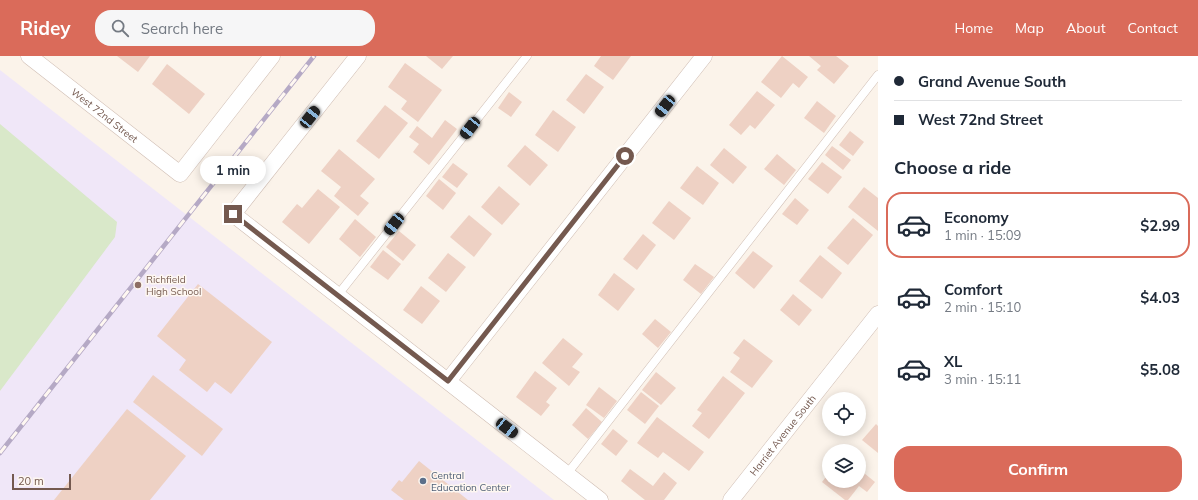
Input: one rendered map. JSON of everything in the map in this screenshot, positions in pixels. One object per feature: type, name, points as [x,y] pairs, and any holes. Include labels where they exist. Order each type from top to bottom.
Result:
[{"type":"street","name":"West 72nd Street","points":[[29,56],[180,174],[272,56]]},
{"type":"street","points":[[358,56],[233,214],[600,500]]},
{"type":"street","points":[[448,381],[704,56]]},
{"type":"street","name":"Harriet Avenue South","points":[[731,500],[878,314]]},
{"type":"lane","points":[[338,296],[528,56]]},
{"type":"lane","points":[[567,474],[878,75]]},
{"type":"shaded area","name":"Richfield High School","points":[[0,70],[554,500],[0,500]]},
{"type":"green space","points":[[0,124],[117,222],[115,237],[0,391]]},
{"type":"building","points":[[117,56],[150,56],[138,72]]},
{"type":"building","points":[[426,56],[453,56],[442,69]]},
{"type":"building","points":[[601,56],[631,56],[613,80],[594,66]]},
{"type":"building","points":[[782,56],[808,77],[799,88],[793,83],[781,98],[761,82]]},
{"type":"building","points":[[809,56],[836,56],[849,66],[834,84],[817,70],[821,66]]},
{"type":"building","points":[[405,63],[442,90],[418,122],[401,109],[407,101],[388,87]]},
{"type":"building","points":[[167,64],[205,94],[189,114],[152,84]]},
{"type":"building","points":[[586,74],[604,87],[584,114],[566,100]]},
{"type":"building","points":[[757,91],[775,105],[755,129],[750,125],[741,135],[729,125]]},
{"type":"building","points":[[509,92],[522,102],[511,117],[498,108]]},
{"type":"building","points":[[817,101],[836,116],[824,133],[804,118]]},
{"type":"building","points":[[385,105],[408,123],[379,159],[356,141]]},
{"type":"building","points":[[553,110],[576,127],[558,152],[535,135]]},
{"type":"building","points":[[445,120],[457,129],[429,165],[413,152],[419,144],[409,137],[417,126],[432,138]]},
{"type":"building","points":[[850,131],[864,142],[853,156],[839,145]]},
{"type":"building","points":[[525,145],[548,165],[530,186],[507,166]]},
{"type":"building","points":[[832,146],[851,160],[843,170],[825,155]]},
{"type":"building","points":[[724,148],[747,167],[733,184],[710,165]]},
{"type":"building","points":[[339,149],[375,179],[360,196],[369,203],[358,216],[334,196],[341,187],[321,171]]},
{"type":"building","points":[[777,154],[796,170],[784,185],[764,169]]},
{"type":"building","points":[[822,162],[842,177],[828,194],[808,179]]},
{"type":"building","points":[[453,163],[468,174],[457,188],[442,177]]},
{"type":"building","points":[[697,166],[719,183],[703,205],[680,188]]},
{"type":"building","points":[[439,179],[456,193],[443,210],[426,196]]},
{"type":"building","points":[[499,186],[520,204],[502,225],[481,207]]},
{"type":"building","points":[[864,187],[878,198],[878,231],[848,207]]},
{"type":"building","points":[[318,189],[340,207],[309,244],[282,222],[297,204],[302,208]]},
{"type":"building","points":[[795,198],[809,210],[797,225],[782,214]]},
{"type":"building","points":[[669,201],[691,218],[674,240],[652,223]]},
{"type":"building","points":[[469,215],[492,234],[474,257],[450,237]]},
{"type":"building","points":[[853,218],[873,235],[848,265],[827,248]]},
{"type":"building","points":[[355,219],[376,237],[360,257],[339,239]]},
{"type":"building","points":[[399,231],[416,245],[403,261],[386,247]]},
{"type":"building","points":[[643,234],[656,245],[637,270],[623,259]]},
{"type":"building","points":[[383,250],[401,264],[388,280],[370,267]]},
{"type":"building","points":[[753,251],[773,266],[754,289],[735,273]]},
{"type":"building","points":[[448,253],[466,267],[446,292],[428,278]]},
{"type":"building","points":[[820,255],[842,273],[822,299],[799,281]]},
{"type":"building","points":[[695,264],[714,277],[701,294],[683,280]]},
{"type":"building","points":[[614,273],[635,289],[618,311],[598,295]]},
{"type":"building","points":[[198,284],[272,342],[231,394],[215,382],[207,392],[179,370],[186,360],[157,336]]},
{"type":"building","points":[[421,286],[440,301],[422,324],[403,310]]},
{"type":"building","points":[[793,294],[812,310],[799,326],[780,310]]},
{"type":"building","points":[[655,319],[671,332],[658,348],[642,334]]},
{"type":"building","points":[[563,338],[583,354],[572,367],[580,372],[569,386],[542,363]]},
{"type":"building","points":[[744,339],[773,361],[752,388],[730,372],[740,358],[733,353]]},
{"type":"building","points":[[535,371],[557,388],[546,402],[550,405],[541,416],[516,397]]},
{"type":"building","points":[[656,372],[676,388],[661,405],[642,390]]},
{"type":"building","points":[[153,375],[223,429],[202,456],[133,402]]},
{"type":"building","points":[[723,376],[745,393],[709,439],[692,426],[702,413],[697,410]]},
{"type":"building","points":[[599,387],[617,401],[604,418],[586,405]]},
{"type":"building","points":[[641,392],[659,406],[645,424],[627,410]]},
{"type":"building","points":[[586,408],[602,422],[588,439],[572,425]]},
{"type":"building","points":[[127,409],[186,456],[150,500],[54,500]]},
{"type":"building","points":[[657,417],[704,452],[689,471],[663,452],[658,458],[637,443]]},
{"type":"building","points":[[876,424],[878,426],[878,453],[862,440]]},
{"type":"building","points":[[613,429],[628,441],[616,456],[601,444]]},
{"type":"building","name":"Central Education Center","points":[[419,461],[468,500],[404,500],[391,490],[399,480],[402,482]]},
{"type":"building","points":[[630,469],[653,486],[664,472],[677,483],[664,500],[645,500],[621,481]]},
{"type":"building","points":[[866,475],[875,482],[867,492],[862,488],[866,488]]},
{"type":"building","points":[[830,488],[857,488],[848,500],[845,500]]},
{"type":"railway","points":[[0,453],[314,56]]},
{"type":"place","name":"Richfield High School","points":[[138,285]]},
{"type":"place","name":"Central Education Center","points":[[423,481]]},
{"type":"route","points":[[233,214],[448,381],[625,156]]}]
